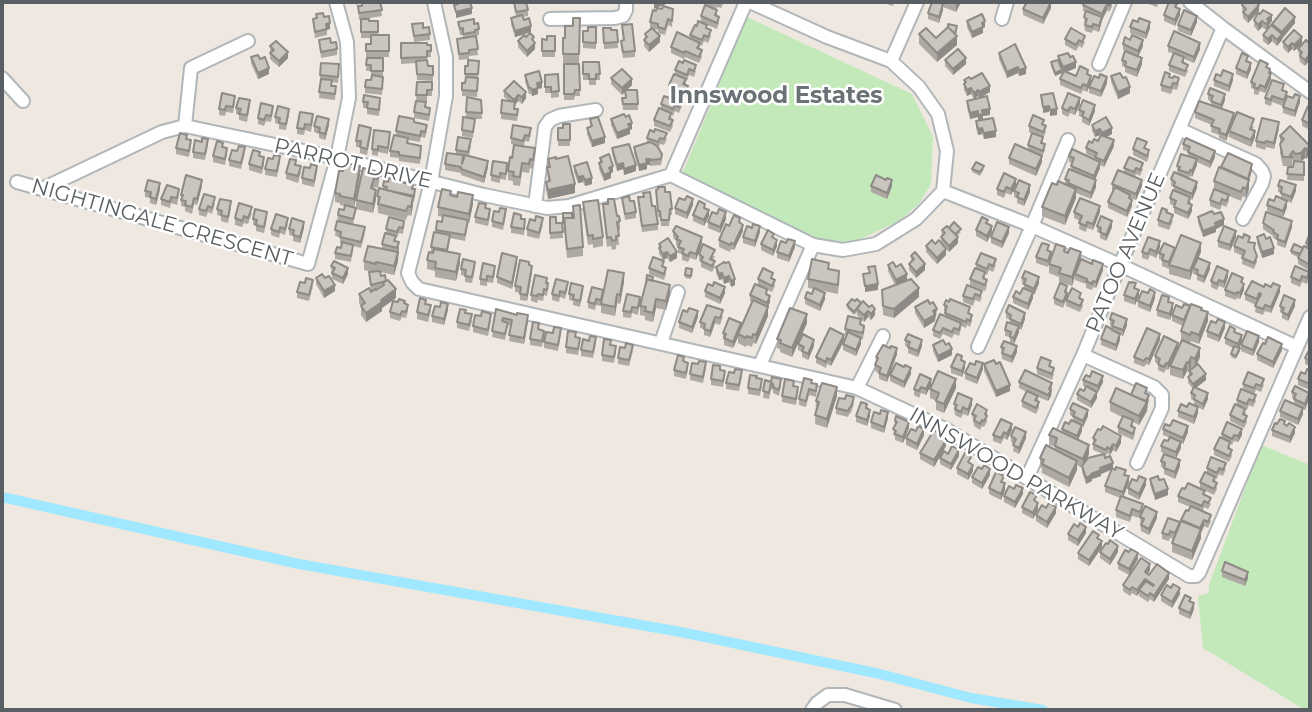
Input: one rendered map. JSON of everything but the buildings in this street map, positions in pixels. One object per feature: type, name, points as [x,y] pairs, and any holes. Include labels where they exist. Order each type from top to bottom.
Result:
[{"type":"street","points":[[336,2],[347,42],[349,98],[337,158]]},
{"type":"street","name":"INNSWOOD PARKWAY","points":[[434,2],[446,57],[446,96],[432,182],[408,273],[419,289],[857,387],[947,430],[1189,576],[1199,573],[1310,317]]},
{"type":"street","points":[[550,19],[615,18],[623,16],[626,2]]},
{"type":"street","points":[[748,2],[827,37],[891,61],[919,87],[938,114],[947,151],[943,191],[916,219],[876,244],[844,250],[813,245],[671,174],[748,2]]},
{"type":"street","points":[[891,61],[917,2]]},
{"type":"street","points":[[1002,19],[1007,2]]},
{"type":"street","points":[[1099,64],[1125,2]]},
{"type":"street","points":[[1190,2],[1310,92]]},
{"type":"street","name":"PATOO AVENUE","points":[[1027,478],[1083,355],[1223,28]]},
{"type":"street","points":[[185,126],[191,68],[248,41]]},
{"type":"street","points":[[2,78],[23,101]]},
{"type":"street","points":[[535,206],[545,127],[550,120],[559,116],[596,110]]},
{"type":"street","name":"PARROT DRIVE","points":[[42,189],[162,132],[185,126],[337,158],[547,208],[569,206],[671,174]]},
{"type":"street","points":[[1179,129],[1256,164],[1262,171],[1262,184],[1243,219]]},
{"type":"street","points":[[978,347],[1068,140]]},
{"type":"street","name":"NIGHTINGALE CRESCENT","points":[[17,182],[308,264],[337,158]]},
{"type":"street","points":[[943,191],[1032,226],[1297,347]]},
{"type":"street","points":[[760,365],[813,245]]},
{"type":"street","points":[[661,343],[678,292]]},
{"type":"street","points":[[857,387],[883,336]]},
{"type":"street","points":[[1083,355],[1154,387],[1162,395],[1162,408],[1137,463]]},
{"type":"street","points":[[812,710],[828,695],[845,695],[895,710]]},
{"type":"green space","points":[[747,17],[912,94],[933,137],[931,184],[919,204],[899,221],[852,243],[812,238],[681,177]]},
{"type":"green space","points":[[1261,445],[1310,465],[1310,710],[1305,710],[1203,648],[1198,596],[1209,593],[1209,585]]},
{"type":"waterway","points":[[2,497],[299,564],[686,633],[880,674],[971,698],[1043,710]]},
{"type":"district","name":"Innswood Estates","points":[[776,96]]}]
